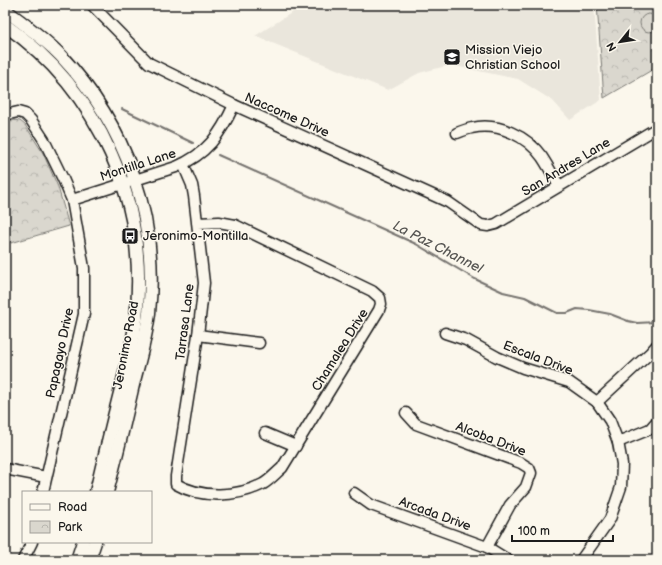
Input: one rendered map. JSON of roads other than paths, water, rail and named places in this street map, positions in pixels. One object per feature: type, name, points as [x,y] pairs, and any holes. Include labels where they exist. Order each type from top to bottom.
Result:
[{"type":"main road","name":"Jeronimo Road","points":[[5,10],[60,55],[94,95],[112,125],[125,151],[136,180],[144,214],[150,254],[149,314],[144,342],[107,491]]},
{"type":"main road","name":"Jeronimo Road","points":[[5,25],[45,57],[76,92],[103,135],[124,184],[130,209],[137,249],[138,281],[136,320],[96,491]]},
{"type":"main road","points":[[77,560],[83,543]]},
{"type":"main road","points":[[88,560],[95,543]]},
{"type":"street","name":"Naccome Drive","points":[[96,6],[149,63],[234,105],[448,202],[481,224],[488,226]]},
{"type":"street","name":"Montilla Lane","points":[[72,200],[183,164],[199,155],[215,139],[234,105]]},
{"type":"street","name":"Papagayo Drive","points":[[5,115],[13,112],[22,113],[32,120],[44,140],[64,179],[72,200],[84,268],[84,314],[46,477],[44,491]]},
{"type":"street","points":[[457,133],[472,128],[487,127],[516,135],[529,143],[542,157],[559,186]]},
{"type":"street","name":"San Andres Lane","points":[[488,226],[496,224],[657,128]]},
{"type":"street","name":"Tarrasa Lane","points":[[176,484],[198,335],[204,283],[192,185],[183,164]]},
{"type":"street","name":"Chamalea Drive","points":[[176,484],[184,488],[212,494],[231,494],[248,490],[264,483],[282,468],[379,310],[381,304],[380,298],[372,290],[235,225],[219,222],[197,223]]},
{"type":"street","name":"Escala Drive","points":[[445,333],[466,340],[497,357],[523,368],[569,382],[597,402],[610,420],[618,442],[622,464],[621,487],[616,505],[610,518],[581,560]]},
{"type":"street","points":[[198,335],[259,343]]},
{"type":"street","points":[[597,402],[657,345]]},
{"type":"street","name":"Alcoba Drive","points":[[406,413],[416,424],[521,463],[529,468],[531,473],[526,487],[510,505],[487,547]]},
{"type":"street","points":[[618,442],[650,429],[657,421]]},
{"type":"street","points":[[265,433],[296,446]]},
{"type":"street","points":[[5,469],[46,477]]},
{"type":"street","name":"Arcada Drive","points":[[354,493],[372,505],[487,547],[508,560]]},
{"type":"street","points":[[23,560],[32,543]]},
{"type":"waterway","name":"La Paz Channel","points":[[122,109],[193,143]]},
{"type":"waterway","name":"La Paz Channel","points":[[218,155],[416,244],[475,279],[503,292],[525,297],[557,313],[567,313],[577,309],[589,310],[610,314],[637,323],[656,322]]},
{"type":"waterway","points":[[652,560],[657,554]]},
{"type":"place","name":"Mission Viejo Christian School","points":[[452,57]]},
{"type":"place","name":"Jeronimo-Montilla","points":[[130,236]]}]
